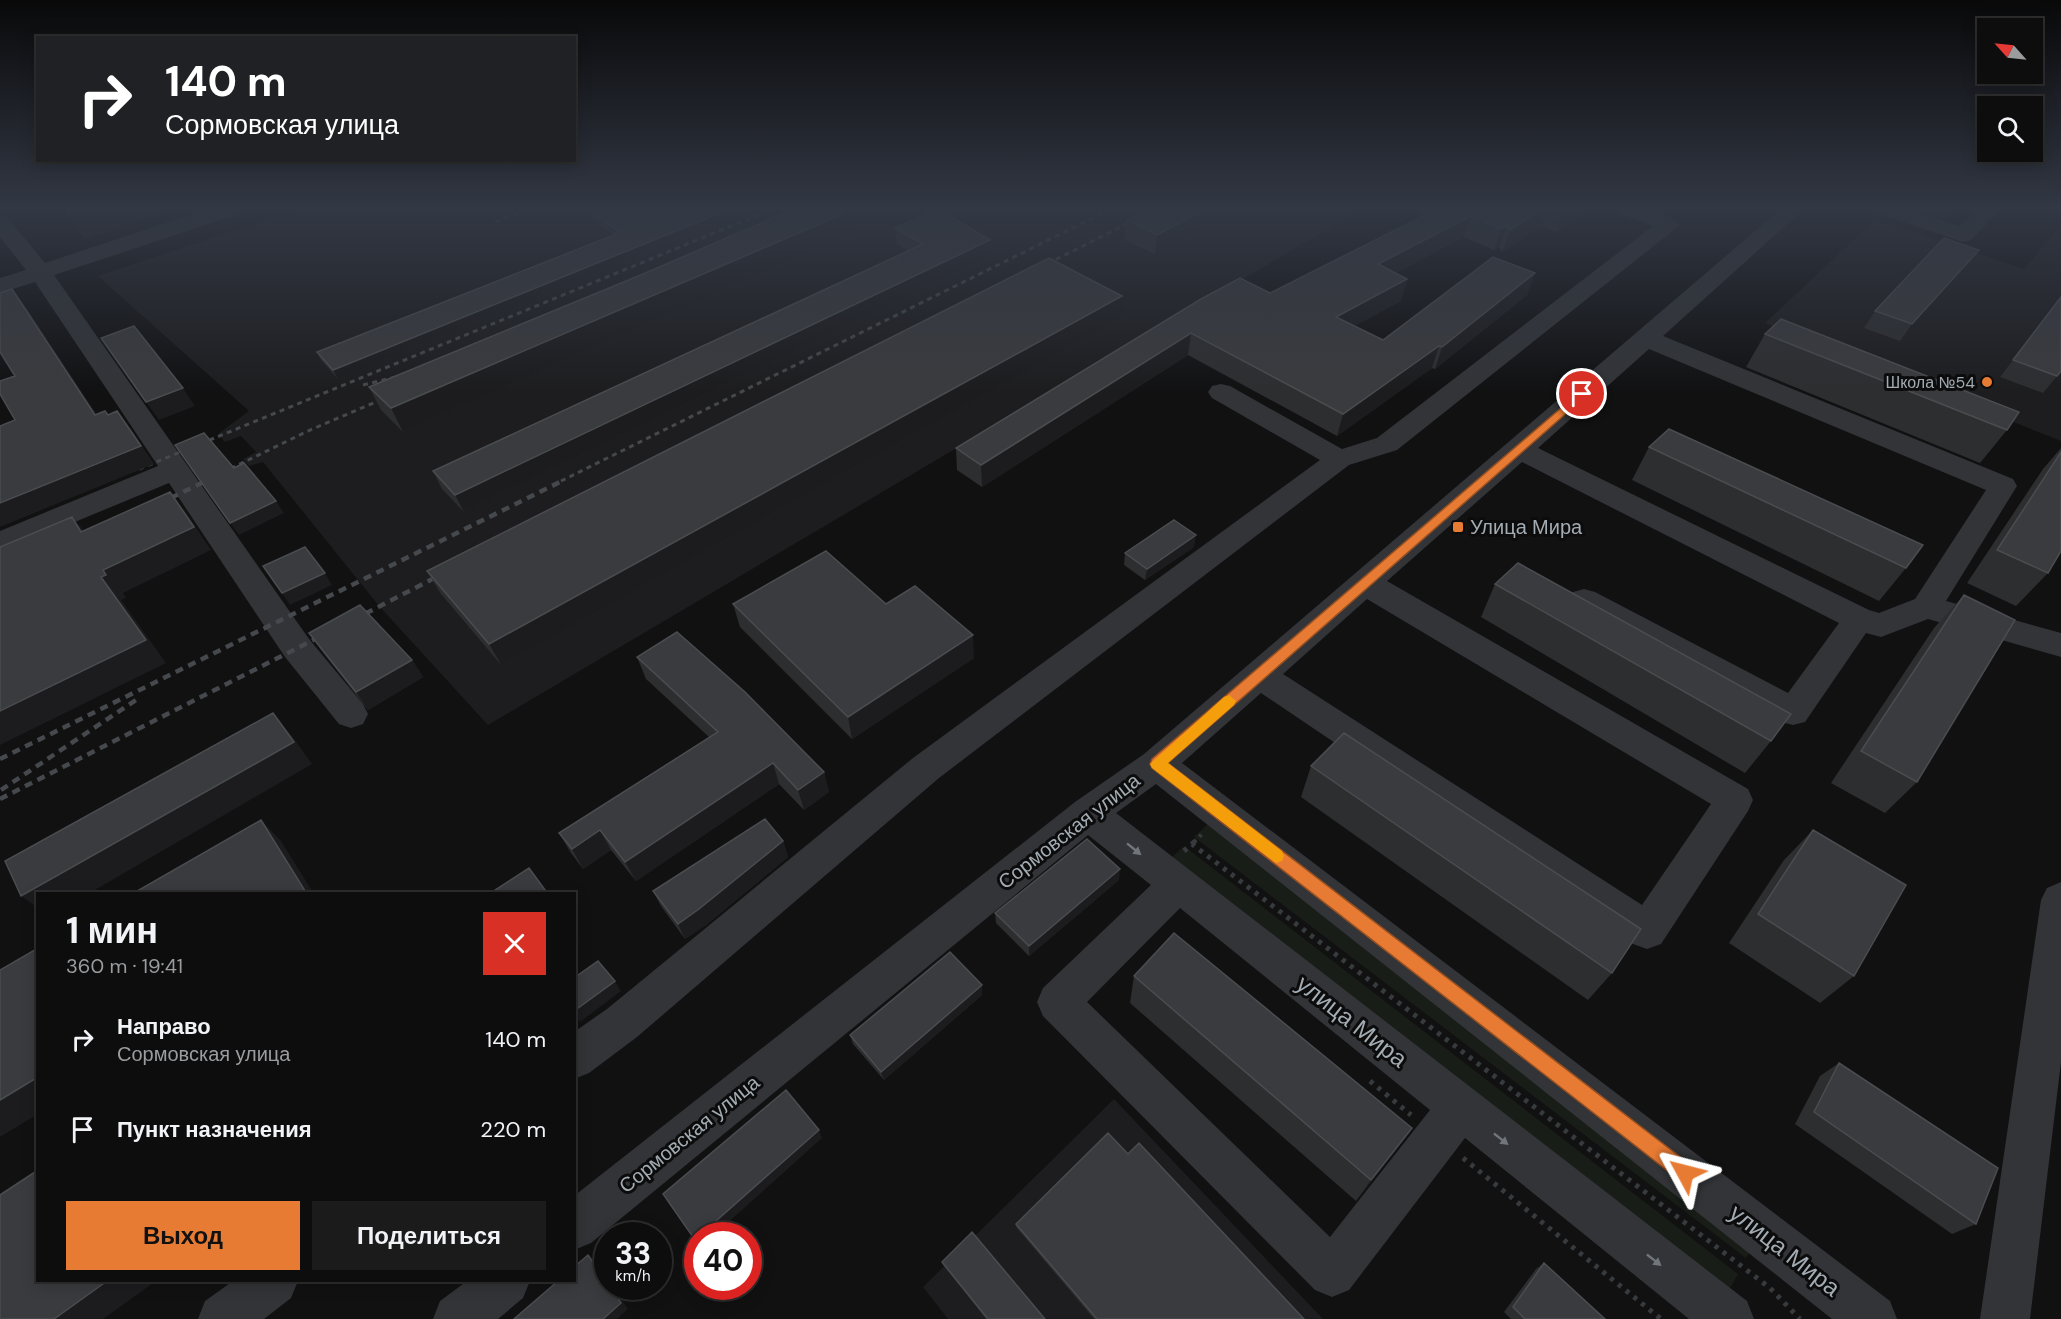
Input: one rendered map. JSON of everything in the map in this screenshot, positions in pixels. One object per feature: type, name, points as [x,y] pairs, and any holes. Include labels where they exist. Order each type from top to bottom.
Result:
[{"type":"street","points":[[38,270],[297,648],[351,714]]},
{"type":"street","points":[[0,286],[51,270]]},
{"type":"street","points":[[576,1057],[622,1023],[926,768],[1339,459],[1387,444],[1612,270]]},
{"type":"street","name":"Сормовская улица","points":[[576,1224],[1088,813],[1157,764],[1724,270]]},
{"type":"street","points":[[1518,449],[1859,619],[1881,625],[1926,607],[2003,486],[1646,338]]},
{"type":"street","points":[[1221,392],[1339,459]]},
{"type":"street","points":[[0,543],[174,470]]},
{"type":"street","points":[[1259,675],[1647,931],[1736,800],[1365,583]]},
{"type":"street","points":[[1556,585],[1793,712],[1859,619]]},
{"type":"street","points":[[1926,607],[2061,645]]},
{"type":"street","name":"улица Мира","points":[[1157,764],[1872,1319]]},
{"type":"street","name":"улица Мира","points":[[1088,813],[1178,870],[1461,1107],[1729,1319]]},
{"type":"street","points":[[1178,870],[1058,1002],[1332,1273],[1461,1107]]},
{"type":"street","points":[[2005,1319],[2061,900]]},
{"type":"street","points":[[222,1319],[273,1282]]},
{"type":"street","points":[[458,1319],[505,1282]]},
{"type":"path","points":[[1178,870],[1192,844],[1770,1288],[1800,1319]]},
{"type":"shaded area","points":[[117,270],[1259,270],[488,725],[379,606],[263,462],[249,466],[243,459],[256,452],[241,436],[225,442],[218,434],[249,411],[98,276]]},
{"type":"shaded area","name":"Школа №54","points":[[1822,270],[2061,270],[2061,441],[1765,323]]},
{"type":"shaded area","points":[[1209,823],[1757,1241],[1746,1258],[1194,837]]},
{"type":"shaded area","points":[[1184,846],[1738,1274],[1724,1299],[1169,860]]},
{"type":"shaded area","points":[[1114,1099],[1323,1319],[948,1319],[923,1287]]},
{"type":"building","points":[[526,270],[581,270],[333,370],[317,352]]},
{"type":"building","points":[[653,270],[714,270],[391,408],[369,387]]},
{"type":"building","points":[[868,270],[928,270],[455,495],[433,471]]},
{"type":"building","points":[[1026,270],[1071,270],[1122,296],[489,644],[427,571]]},
{"type":"building","points":[[1317,270],[1389,270],[1407,279],[1336,317],[1383,340],[1476,270],[1526,270],[1535,273],[1442,347],[1439,346],[1343,414],[1191,333],[981,465],[956,448],[1201,299],[1240,278],[1270,293]]},
{"type":"building","points":[[1914,270],[1961,270],[1912,324],[1875,311]]},
{"type":"building","points":[[12,289],[95,415],[105,411],[108,415],[117,411],[141,446],[0,503],[0,426],[15,420],[0,394],[0,381],[15,376],[0,352],[0,293]]},
{"type":"building","points":[[2061,297],[2061,371],[2057,376],[2013,360]]},
{"type":"building","points":[[1781,319],[2019,412],[2007,430],[1765,334]]},
{"type":"building","points":[[134,326],[183,388],[146,402],[101,338]]},
{"type":"building","points":[[1669,429],[1923,545],[1906,568],[1649,447]]},
{"type":"building","points":[[204,433],[234,468],[244,463],[276,501],[230,523],[175,445]]},
{"type":"building","points":[[2061,452],[2061,551],[2048,573],[1997,550]]},
{"type":"building","points":[[170,492],[194,527],[103,570],[106,575],[101,577],[146,640],[0,711],[0,547],[72,517],[81,532]]},
{"type":"building","points":[[1174,520],[1196,535],[1147,569],[1125,553]]},
{"type":"building","points":[[305,547],[325,573],[282,593],[263,566]]},
{"type":"building","points":[[826,551],[886,604],[915,586],[973,635],[848,717],[733,604]]},
{"type":"building","points":[[1518,563],[1791,714],[1771,741],[1495,584]]},
{"type":"building","points":[[1964,595],[2015,620],[1917,782],[1861,751]]},
{"type":"building","points":[[360,605],[412,660],[356,692],[309,633]]},
{"type":"building","points":[[677,632],[745,692],[824,772],[798,790],[773,763],[625,862],[600,830],[572,849],[559,833],[718,732],[637,657]]},
{"type":"building","points":[[273,713],[294,742],[21,896],[5,861]]},
{"type":"building","points":[[1344,733],[1641,929],[1612,973],[1311,766]]},
{"type":"building","points":[[765,819],[783,841],[678,924],[653,891]]},
{"type":"building","points":[[261,820],[306,892],[135,892]]},
{"type":"building","points":[[1813,830],[1906,885],[1854,976],[1758,914]]},
{"type":"building","points":[[1087,839],[1120,869],[1029,946],[995,913]]},
{"type":"building","points":[[529,868],[547,892],[492,892]]},
{"type":"building","points":[[1174,933],[1412,1128],[1371,1180],[1134,976]]},
{"type":"building","points":[[36,949],[36,1078],[0,1100],[0,970]]},
{"type":"building","points":[[950,952],[982,985],[881,1072],[850,1035]]},
{"type":"building","points":[[598,961],[615,981],[576,1010],[576,977]]},
{"type":"building","points":[[1839,1063],[1998,1168],[1976,1224],[1814,1112]]},
{"type":"building","points":[[786,1090],[819,1130],[715,1222],[684,1222],[684,1224],[663,1194]]},
{"type":"building","points":[[1108,1133],[1128,1154],[1139,1143],[1304,1319],[1097,1319],[1016,1224]]},
{"type":"building","points":[[36,1171],[36,1282],[106,1282],[54,1319],[0,1319],[0,1195]]},
{"type":"building","points":[[972,1232],[1045,1319],[988,1319],[942,1262]]},
{"type":"building","points":[[588,1255],[594,1264],[594,1300],[619,1300],[621,1303],[603,1319],[514,1319],[557,1282],[576,1282],[576,1265]]},
{"type":"building","points":[[1544,1263],[1605,1319],[1525,1319],[1513,1307]]},
{"type":"railway","points":[[139,469],[625,270]]},
{"type":"railway","points":[[561,481],[989,270]]},
{"type":"railway","points":[[363,385],[404,375]]},
{"type":"railway","points":[[205,481],[308,431],[392,395]]},
{"type":"railway","points":[[158,504],[208,480]]},
{"type":"railway","points":[[0,759],[564,480]]},
{"type":"railway","points":[[353,620],[446,572]]},
{"type":"railway","points":[[0,799],[329,632]]},
{"type":"railway","points":[[1,790],[136,700]]},
{"type":"slow traffic","points":[[1229,701],[1157,764],[1276,856]]},
{"type":"place","name":"Школа №54","points":[[1987,382]]},
{"type":"place","name":"Улица Мира","points":[[1458,527]]},
{"type":"route","points":[[1582,394],[1157,764],[1685,1173]]}]
